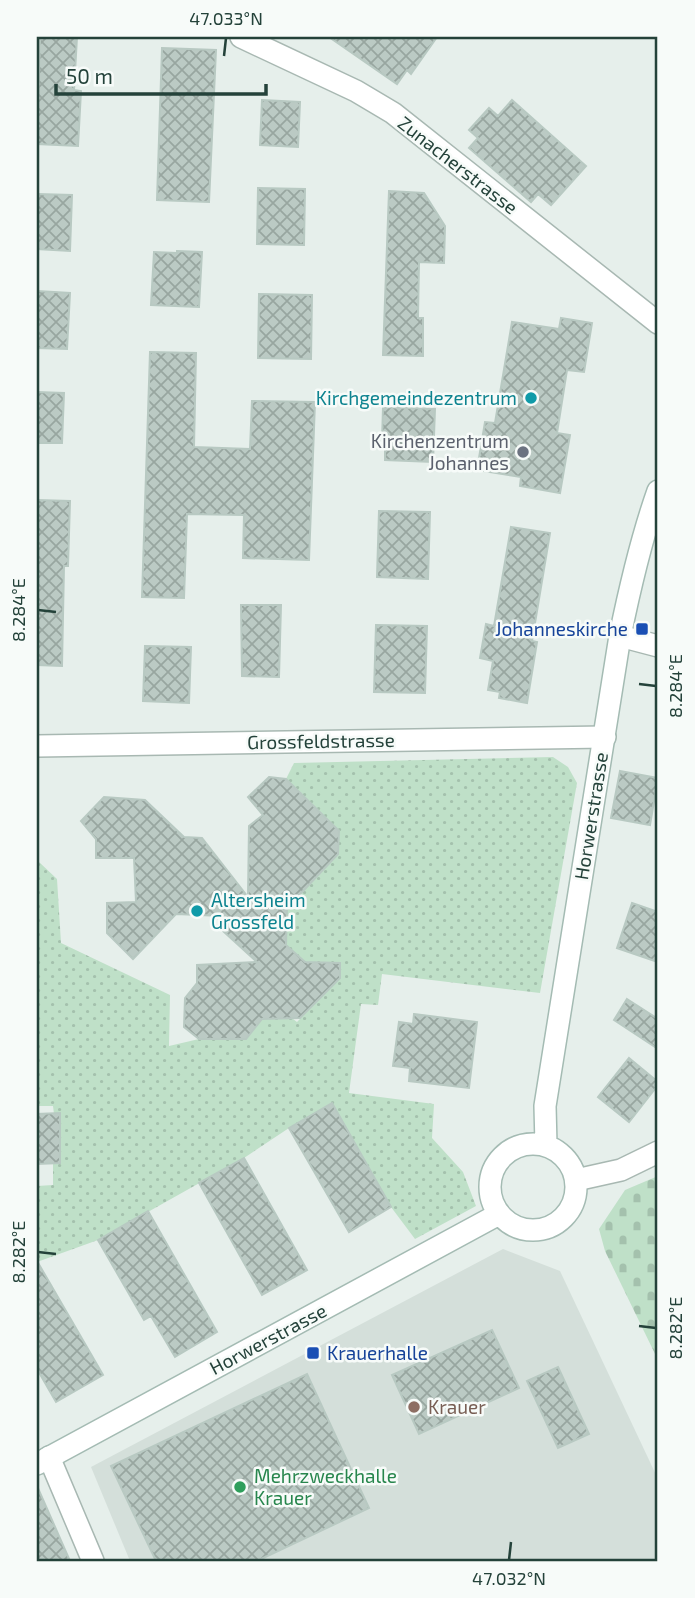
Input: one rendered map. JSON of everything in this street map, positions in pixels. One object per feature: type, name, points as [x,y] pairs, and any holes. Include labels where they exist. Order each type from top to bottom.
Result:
[{"type":"street","name":"Zunacherstrasse","points":[[241,37],[356,91],[393,113],[658,323]]},
{"type":"street","name":"Horwerstrasse","points":[[545,1145],[545,1105],[620,636],[632,577],[658,491]]},
{"type":"street","points":[[620,636],[658,646]]},
{"type":"street","name":"Grossfeldstrasse","points":[[37,746],[605,737]]},
{"type":"street","points":[[529,1143],[545,1145],[560,1152],[571,1165],[576,1180],[575,1197],[568,1212],[556,1224],[543,1229],[528,1230],[508,1222],[499,1214],[489,1185],[493,1170],[501,1157],[514,1147],[529,1143]]},
{"type":"street","points":[[576,1180],[621,1170],[658,1152]]},
{"type":"street","name":"Horwerstrasse","points":[[43,1461],[499,1214]]},
{"type":"street","points":[[43,1461],[93,1561]]},
{"type":"shaded area","name":"Krauer","points":[[503,1249],[560,1271],[658,1479],[658,1561],[130,1561],[91,1467]]},
{"type":"green space","points":[[553,757],[568,767],[577,783],[540,993],[382,974],[378,1005],[361,1004],[349,1093],[434,1104],[432,1138],[463,1172],[476,1206],[415,1239],[391,1207],[332,1103],[244,1158],[98,1240],[37,1262],[37,1186],[53,1185],[53,1163],[60,1163],[60,1152],[55,1151],[60,1114],[54,1114],[53,1106],[37,1106],[37,862],[57,879],[61,943],[170,995],[169,1046],[199,1039],[246,1039],[262,1019],[293,1019],[297,1022],[340,978],[339,963],[305,962],[286,945],[287,908],[338,855],[339,831],[286,779],[294,763]]},
{"type":"green space","points":[[658,1176],[658,1360],[605,1251],[599,1229],[625,1190]]},
{"type":"building","points":[[40,37],[77,37],[74,90],[81,91],[78,146],[37,144]]},
{"type":"building","points":[[329,37],[437,37],[411,74],[407,70],[397,84]]},
{"type":"building","points":[[162,48],[216,50],[209,202],[157,200]]},
{"type":"building","points":[[262,100],[300,102],[298,147],[260,145]]},
{"type":"building","points":[[512,100],[586,166],[551,205],[538,194],[531,202],[469,148],[478,138],[469,130],[489,108],[498,116]]},
{"type":"building","points":[[258,188],[305,189],[304,245],[257,244]]},
{"type":"building","points":[[389,191],[424,193],[445,226],[444,263],[419,262],[418,318],[423,318],[423,356],[383,355]]},
{"type":"building","points":[[37,194],[72,195],[70,251],[37,249]]},
{"type":"building","points":[[154,252],[202,252],[199,307],[151,305]]},
{"type":"building","points":[[37,291],[70,293],[67,349],[37,348]]},
{"type":"building","points":[[259,294],[312,295],[311,359],[258,358]]},
{"type":"building","name":"Kirchgemeindezentrum","points":[[561,318],[592,323],[584,372],[567,370],[557,433],[570,435],[560,493],[520,486],[521,477],[477,470],[485,422],[495,423],[512,322],[559,329]]},
{"type":"building","points":[[150,352],[196,353],[194,447],[250,449],[252,401],[315,402],[309,560],[243,558],[244,515],[187,514],[184,598],[142,597]]},
{"type":"building","points":[[37,392],[64,393],[62,443],[37,443]]},
{"type":"building","points":[[383,407],[435,409],[433,462],[385,460],[385,441],[382,441]]},
{"type":"building","points":[[37,500],[70,501],[68,566],[64,566],[62,666],[37,665]]},
{"type":"building","points":[[379,511],[430,512],[428,579],[377,577]]},
{"type":"building","points":[[511,527],[550,533],[532,641],[537,642],[527,703],[499,698],[500,692],[488,690],[493,661],[480,658],[486,624],[494,626]]},
{"type":"building","points":[[241,605],[281,605],[279,677],[242,676]]},
{"type":"building","points":[[376,625],[427,626],[425,693],[374,692]]},
{"type":"building","points":[[145,646],[191,647],[189,703],[143,701]]},
{"type":"building","points":[[620,771],[658,778],[650,825],[611,818]]},
{"type":"building","name":"Altersheim Grossfeld","points":[[269,777],[286,779],[339,831],[338,854],[287,908],[286,945],[305,962],[340,963],[340,978],[300,1018],[262,1019],[246,1039],[199,1039],[184,1027],[185,998],[197,983],[197,965],[257,962],[223,931],[222,916],[176,914],[133,959],[107,933],[107,903],[136,902],[134,858],[96,858],[96,839],[81,821],[104,797],[145,800],[184,837],[202,838],[248,897],[249,826],[263,815],[248,797]]},
{"type":"building","points":[[632,903],[658,912],[658,962],[617,948]]},
{"type":"building","points":[[627,999],[658,1019],[658,1049],[614,1020]]},
{"type":"building","points":[[414,1014],[477,1022],[469,1088],[409,1081],[410,1068],[393,1066],[399,1022],[413,1024]]},
{"type":"building","points":[[629,1058],[658,1082],[658,1085],[629,1122],[598,1097]]},
{"type":"building","points":[[332,1103],[391,1207],[349,1232],[289,1128]]},
{"type":"building","points":[[60,1113],[60,1163],[37,1164],[37,1114]]},
{"type":"building","points":[[244,1158],[307,1270],[262,1295],[199,1183]]},
{"type":"building","points":[[148,1211],[217,1332],[175,1357],[151,1316],[144,1320],[98,1240]]},
{"type":"building","points":[[37,1261],[103,1375],[56,1402],[37,1369]]},
{"type":"building","points":[[492,1330],[519,1388],[419,1434],[392,1375]]},
{"type":"building","points":[[558,1367],[589,1434],[558,1448],[527,1381]]},
{"type":"building","name":"Mehrzweckhalle Krauer","points":[[307,1374],[369,1508],[257,1561],[156,1561],[111,1466]]},
{"type":"building","points":[[37,1486],[70,1561],[37,1561]]},
{"type":"place","name":"Kirchgemeindezentrum","points":[[531,398]]},
{"type":"place","name":"Kirchenzentrum Johannes","points":[[523,452]]},
{"type":"place","name":"Johanneskirche","points":[[642,629]]},
{"type":"place","name":"Altersheim Grossfeld","points":[[197,911]]},
{"type":"place","name":"Krauerhalle","points":[[313,1353]]},
{"type":"place","name":"Krauer","points":[[414,1407]]},
{"type":"place","name":"Mehrzweckhalle Krauer","points":[[240,1487]]}]
